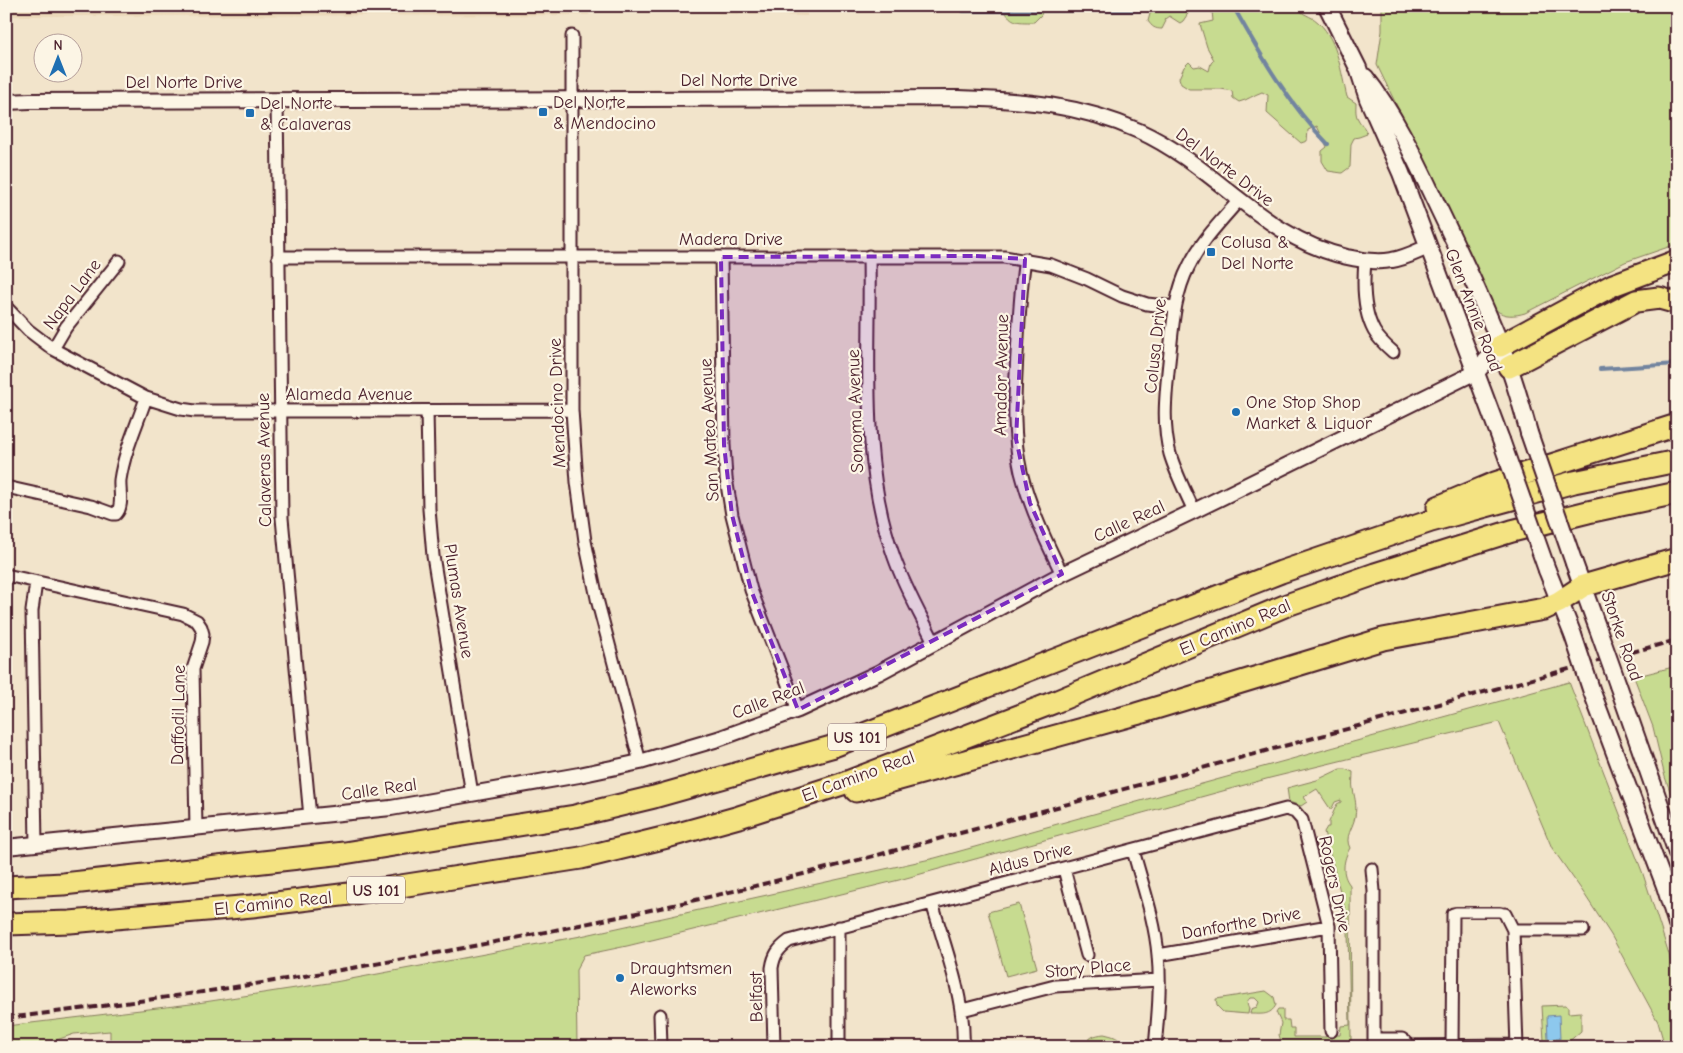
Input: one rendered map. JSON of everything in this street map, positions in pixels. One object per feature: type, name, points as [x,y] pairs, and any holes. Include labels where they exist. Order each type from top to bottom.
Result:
[{"type":"highway","points":[[1500,346],[1613,285],[1677,261]]},
{"type":"highway","points":[[1509,367],[1636,301],[1659,298],[1677,303]]},
{"type":"highway","points":[[1281,572],[1495,483],[1677,425]]},
{"type":"highway","name":"El Camino Real","points":[[6,887],[63,884],[344,852],[575,816],[654,797],[831,748],[1281,572],[1456,514],[1574,482],[1677,461]]},
{"type":"highway","name":"El Camino Real","points":[[6,924],[70,922],[252,906],[349,894],[581,858],[667,837],[739,817],[842,784],[1027,713],[1287,605],[1374,574],[1512,531],[1677,493]]},
{"type":"highway","points":[[739,817],[846,794],[1136,714],[1383,639],[1544,609],[1560,602],[1583,586],[1677,559]]},
{"type":"main road","name":"Glen Annie Road","points":[[1327,6],[1358,68],[1368,99],[1401,173],[1560,602]]},
{"type":"main road","name":"Glen Annie Road","points":[[1358,68],[1379,95],[1421,171],[1509,367],[1530,433]]},
{"type":"main road","points":[[1476,372],[1500,346]]},
{"type":"main road","points":[[1476,372],[1509,367]]},
{"type":"main road","name":"Storke Road","points":[[1530,433],[1677,853]]},
{"type":"main road","points":[[1560,602],[1665,886],[1677,924]]},
{"type":"street","name":"Mendocino Drive","points":[[572,36],[572,410],[577,482],[585,541],[607,642],[640,762]]},
{"type":"street","name":"Del Norte Drive","points":[[6,102],[958,98],[1038,102],[1094,115],[1138,130],[1176,150],[1274,226],[1302,242],[1332,254],[1365,261],[1391,260],[1408,256],[1428,247]]},
{"type":"street","name":"Calaveras Avenue","points":[[277,100],[282,518],[310,817]]},
{"type":"street","name":"Colusa Drive","points":[[1194,511],[1176,471],[1166,435],[1166,389],[1175,308],[1179,290],[1188,267],[1201,246],[1240,199]]},
{"type":"street","name":"Sonoma Avenue","points":[[869,256],[870,432],[878,498],[893,556],[934,642]]},
{"type":"street","name":"Madera Drive","points":[[278,257],[976,256],[1025,259],[1061,268],[1134,300],[1175,308]]},
{"type":"street","name":"San Mateo Avenue","points":[[721,257],[724,445],[726,478],[732,515],[751,590],[798,710]]},
{"type":"street","name":"Amador Avenue","points":[[1025,259],[1016,381],[1016,439],[1021,470],[1030,503],[1062,574]]},
{"type":"street","name":"Napa Lane","points":[[53,349],[66,328],[119,261]]},
{"type":"street","points":[[1365,261],[1365,302],[1370,323],[1374,333],[1393,352]]},
{"type":"street","name":"Alameda Avenue","points":[[6,307],[28,330],[53,349],[146,398],[188,411],[572,410]]},
{"type":"street","name":"Calle Real","points":[[6,847],[391,808],[580,775],[640,762],[718,739],[798,710],[878,673],[1062,574],[1476,372]]},
{"type":"street","points":[[6,487],[91,506],[116,514],[120,508],[119,490],[122,467],[146,398]]},
{"type":"street","name":"Plumas Avenue","points":[[427,411],[429,510],[433,556],[472,794]]},
{"type":"street","points":[[6,575],[36,582],[32,611],[36,845]]},
{"type":"street","name":"Daffodil Lane","points":[[36,582],[183,614],[197,621],[201,627],[202,642],[193,669],[196,829]]},
{"type":"street","name":"Aldus Drive","points":[[779,948],[789,941],[839,927],[1064,869],[1284,809],[1292,811]]},
{"type":"street","name":"Rogers Drive","points":[[1292,811],[1298,814],[1302,820],[1329,926],[1331,1031]]},
{"type":"street","points":[[1133,850],[1155,930],[1158,955],[1158,1016],[1155,1047]]},
{"type":"street","points":[[1064,869],[1087,955]]},
{"type":"street","points":[[1372,869],[1374,891],[1374,1043],[1402,1039],[1412,1046],[1452,1046],[1517,1046],[1513,930],[1505,914],[1500,912],[1456,912],[1453,914],[1452,1046]]},
{"type":"street","points":[[932,903],[962,1010],[964,1047]]},
{"type":"street","name":"Danforthe Drive","points":[[1158,955],[1329,926]]},
{"type":"street","points":[[839,927],[840,1047]]},
{"type":"street","points":[[1513,930],[1583,930]]},
{"type":"street","name":"Belfast","points":[[774,1047],[772,968],[774,957],[779,948]]},
{"type":"street","name":"Story Place","points":[[962,1010],[1055,986],[1159,980]]},
{"type":"street","points":[[660,1015],[661,1047]]},
{"type":"highlighted area","points":[[976,256],[1025,259],[1016,439],[1030,503],[1062,574],[798,710],[751,590],[732,515],[724,445],[721,257]]},
{"type":"shaded area","points":[[6,6],[807,6],[807,16],[590,9],[589,15],[6,16]]},
{"type":"green space","points":[[1001,6],[1044,6],[1041,15],[1034,22],[1028,22],[1011,19]]},
{"type":"green space","points":[[1157,6],[1193,6],[1180,23],[1169,16],[1165,19],[1166,21],[1162,29],[1157,29],[1148,21],[1150,14]]},
{"type":"green space","points":[[1208,6],[1300,6],[1299,10],[1319,23],[1335,48],[1347,97],[1356,103],[1357,117],[1367,134],[1354,138],[1351,144],[1350,167],[1342,173],[1328,171],[1322,161],[1322,151],[1327,147],[1317,126],[1308,130],[1307,141],[1301,143],[1267,113],[1268,95],[1262,92],[1239,102],[1233,98],[1232,91],[1189,89],[1181,84],[1179,78],[1184,67],[1189,62],[1194,67],[1200,66],[1209,71],[1214,60],[1207,47],[1200,24],[1213,21],[1212,11]]},
{"type":"green space","points":[[1382,6],[1677,6],[1677,244],[1625,262],[1525,313],[1510,315],[1502,314],[1496,310],[1488,299],[1472,258],[1377,65],[1382,31]]},
{"type":"green space","points":[[1677,666],[1677,811],[1665,777],[1653,727],[1634,677]]},
{"type":"green space","points":[[1569,682],[1643,874],[1669,954],[1677,992],[1677,1047],[1665,1047],[1658,1022],[1611,935],[1552,848],[1499,722],[1270,778],[899,880],[584,955],[576,970],[577,1047],[110,1047],[110,1031],[74,1034],[36,1047],[6,1047],[6,1026],[191,1004],[335,982],[581,936],[935,858]]},
{"type":"green space","points":[[1340,769],[1353,772],[1356,805],[1355,817],[1348,836],[1350,848],[1344,867],[1345,876],[1350,885],[1351,1042],[1330,1047],[1283,1047],[1279,1035],[1281,1023],[1276,1012],[1278,1009],[1283,1009],[1283,1020],[1289,1020],[1290,1028],[1294,1028],[1294,1037],[1340,1035],[1341,1026],[1350,1025],[1347,917],[1324,832],[1329,827],[1329,822],[1337,804],[1341,800],[1335,802],[1331,810],[1317,789],[1304,797],[1307,802],[1301,806],[1289,802],[1287,788],[1317,780]]},
{"type":"green space","points":[[1019,904],[1037,968],[1006,976],[988,912]]},
{"type":"green space","points":[[1266,991],[1274,997],[1276,1005],[1274,1009],[1265,1014],[1250,1014],[1251,1009],[1257,1007],[1259,1002],[1255,998],[1250,998],[1248,1001],[1248,1014],[1223,1012],[1217,1006],[1216,999]]},
{"type":"green space","points":[[1565,1005],[1568,1007],[1568,1013],[1581,1012],[1581,1031],[1566,1044],[1546,1044],[1544,1041],[1542,1006]]},
{"type":"green space","points":[[1104,1034],[1118,1039],[1122,1047],[1085,1047],[1092,1037]]},
{"type":"water","points":[[1559,1015],[1560,1039],[1548,1039],[1547,1016]]},
{"type":"waterway","points":[[1233,6],[1288,96],[1300,113],[1328,144]]},
{"type":"waterway","points":[[963,11],[1235,10]]},
{"type":"waterway","points":[[1600,369],[1677,364]]},
{"type":"railway","points":[[6,1018],[256,984],[422,956],[669,906],[882,854],[1677,640]]},
{"type":"place","name":"Del Norte & Mendocino","points":[[543,112]]},
{"type":"place","name":"Del Norte & Calaveras","points":[[250,113]]},
{"type":"place","name":"Colusa & Del Norte","points":[[1211,252]]},
{"type":"place","name":"One Stop Shop Market & Liquor","points":[[1236,412]]},
{"type":"place","name":"Draughtsmen Aleworks","points":[[620,978]]}]
